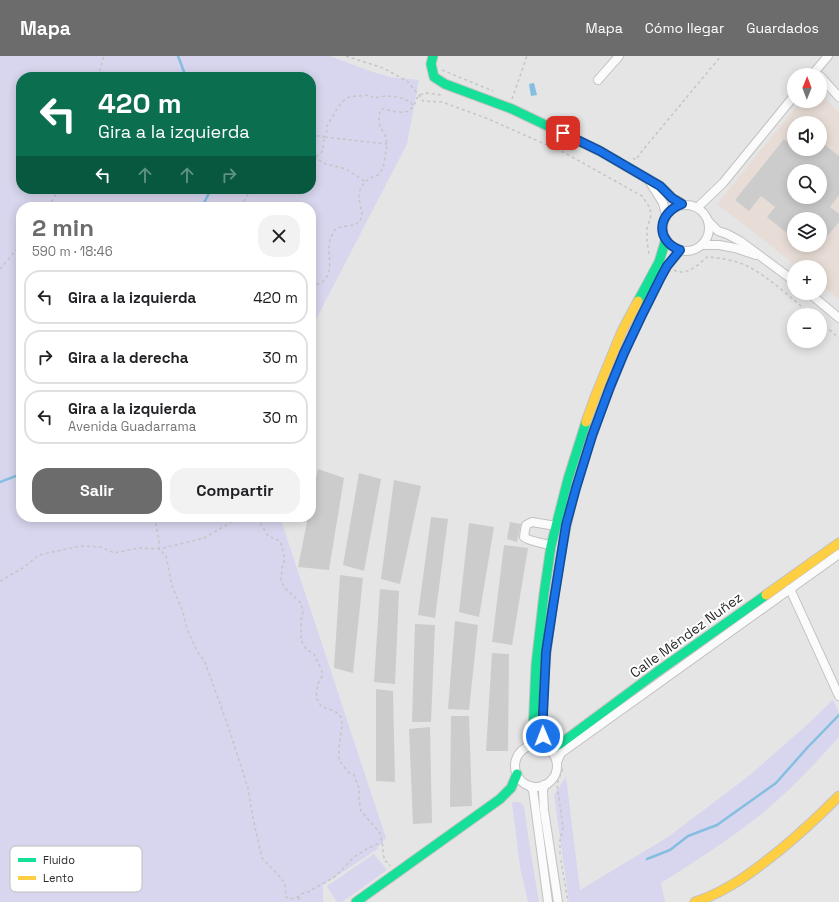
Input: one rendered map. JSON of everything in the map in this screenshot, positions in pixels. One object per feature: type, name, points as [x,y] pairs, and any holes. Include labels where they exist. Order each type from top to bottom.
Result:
[{"type":"street","points":[[598,80],[619,56]]},
{"type":"street","points":[[821,68],[828,56]]},
{"type":"street","points":[[432,60],[434,77],[445,84],[512,109],[600,151],[660,186],[672,198],[682,204]]},
{"type":"street","points":[[827,84],[839,97]]},
{"type":"street","points":[[698,207],[723,183],[787,105]]},
{"type":"street","points":[[647,179],[663,203],[666,215]]},
{"type":"street","points":[[682,204],[698,207],[707,216],[709,222],[710,228],[706,240],[702,245],[688,251],[675,248],[666,239],[663,233],[662,227],[666,215],[670,210],[682,204]]},
{"type":"street","points":[[709,222],[718,231],[740,241],[787,276]]},
{"type":"street","points":[[547,748],[542,727],[546,652],[566,525],[588,449],[610,387],[663,264],[666,239]]},
{"type":"street","points":[[702,245],[719,245],[735,248],[764,258]]},
{"type":"street","points":[[530,745],[533,731],[536,665],[551,546],[580,439],[595,397],[622,331],[663,264],[680,250]]},
{"type":"street","points":[[817,300],[839,318]]},
{"type":"street","points":[[551,546],[545,543],[528,540],[524,537],[526,526],[532,522],[556,526]]},
{"type":"street","name":"Calle Méndez Nuñez","points":[[547,748],[564,741],[839,543]]},
{"type":"street","name":"Calle Méndez Nuñez","points":[[557,762],[561,753],[839,554]]},
{"type":"street","points":[[790,589],[839,696]]},
{"type":"street","points":[[537,744],[547,748],[554,755],[557,762],[555,776],[550,782],[537,787],[524,783],[519,778],[515,766],[519,753],[530,745],[537,744]]},
{"type":"street","points":[[356,902],[503,796],[510,790],[517,774]]},
{"type":"street","points":[[544,785],[544,810],[558,902]]},
{"type":"street","points":[[530,786],[533,790],[548,902]]},
{"type":"street","points":[[695,902],[724,890],[755,870],[798,836],[839,796]]},
{"type":"path","points":[[99,72],[104,56]]},
{"type":"path","points":[[346,56],[383,68],[406,81],[423,101],[442,102],[486,118],[565,153],[642,196],[650,208],[651,215],[647,228],[649,254],[679,273],[688,272],[699,265],[707,257],[746,265],[758,272],[803,308]]},
{"type":"path","points":[[512,99],[527,56]]},
{"type":"path","points":[[629,156],[636,160],[721,56]]},
{"type":"path","points":[[432,60],[437,68],[499,93]]},
{"type":"path","points":[[316,284],[326,279],[330,270],[330,237],[336,228],[353,225],[360,222],[362,214],[359,192],[362,185],[370,178],[378,175],[382,168],[386,157],[387,144],[385,134],[380,126],[380,110],[384,109],[395,112],[407,112],[414,105],[419,95],[427,93],[441,95],[445,84]]},
{"type":"path","points":[[316,156],[323,151],[324,137],[327,131],[327,126],[342,102],[349,97],[369,95],[374,98],[396,96],[414,105]]},
{"type":"path","points":[[316,135],[387,144]]},
{"type":"path","points":[[316,158],[323,163],[346,169],[366,182]]},
{"type":"path","points":[[0,269],[16,250]]},
{"type":"path","points":[[827,328],[839,338]]},
{"type":"path","points":[[156,522],[159,549],[166,556],[172,586],[187,629],[197,651],[205,662],[248,788],[262,858],[285,884],[286,897],[290,899],[298,897],[336,876],[354,857],[368,848],[382,842]]},
{"type":"path","points":[[0,581],[23,568],[39,555],[80,546],[101,547],[114,553],[139,548],[159,549],[204,538],[231,522]]},
{"type":"path","points":[[260,522],[268,536],[280,541],[286,559],[282,568],[281,581],[285,588],[290,591],[301,603],[303,612],[301,620],[301,640],[306,649],[314,654],[322,671],[316,697],[321,706],[338,713],[342,719],[339,760],[348,772],[354,775],[359,788],[360,811],[380,833],[382,853],[394,875]]},
{"type":"path","points":[[563,768],[558,784],[563,828],[559,850],[568,902]]},
{"type":"path","points":[[381,862],[385,861]]},
{"type":"path","points":[[298,897],[301,902]]},
{"type":"shaded area","points":[[0,56],[330,56],[389,77],[419,80],[407,144],[316,319],[316,202],[16,202],[16,522],[282,522],[386,838],[376,850],[323,885],[323,902],[0,902]]},
{"type":"shaded area","points":[[827,100],[839,113],[839,299],[827,290],[827,260],[789,260],[717,204],[787,118],[787,156],[827,156],[827,116],[789,116],[795,108],[827,108]]},
{"type":"shaded area","points":[[833,700],[839,713],[839,737],[799,780],[766,810],[698,860],[661,883],[665,902],[569,902],[554,795],[566,777],[580,890],[668,837],[750,775]]},
{"type":"shaded area","points":[[512,802],[519,802],[524,806],[539,902],[528,902],[520,867]]},
{"type":"shaded area","points":[[374,854],[387,870],[342,902],[337,902],[327,886]]},
{"type":"water","points":[[534,83],[537,95],[531,96],[529,84]]},
{"type":"building","points":[[784,139],[787,141],[787,156],[827,156],[827,147],[839,156],[839,195],[830,207],[839,214],[839,222],[827,236],[827,212],[787,212],[787,233],[767,217],[775,207],[761,196],[749,211],[735,200]]},
{"type":"building","points":[[318,469],[344,478],[329,570],[298,567],[307,522],[316,522],[316,478]]},
{"type":"building","points":[[359,473],[381,479],[364,571],[343,565]]},
{"type":"building","points":[[394,480],[421,486],[400,584],[381,579]]},
{"type":"building","points":[[431,517],[448,519],[435,618],[418,615]]},
{"type":"building","points":[[510,522],[521,524],[517,542],[507,539]]},
{"type":"building","points":[[469,523],[494,527],[479,617],[459,612]]},
{"type":"building","points":[[504,545],[528,548],[512,645],[492,642]]},
{"type":"building","points":[[340,575],[363,578],[353,673],[334,668]]},
{"type":"building","points":[[380,589],[399,591],[395,684],[374,682]]},
{"type":"building","points":[[455,621],[478,625],[469,710],[448,709]]},
{"type":"building","points":[[415,624],[435,625],[431,722],[412,722]]},
{"type":"building","points":[[492,653],[509,654],[508,751],[486,751]]},
{"type":"building","points":[[376,689],[393,691],[395,782],[376,781]]},
{"type":"building","points":[[451,716],[469,716],[472,806],[450,807]]},
{"type":"building","points":[[430,727],[432,823],[413,824],[409,729]]},
{"type":"waterway","points":[[178,56],[184,72]]},
{"type":"waterway","points":[[204,202],[208,194]]},
{"type":"waterway","points":[[0,482],[16,476]]},
{"type":"waterway","points":[[647,859],[670,850],[688,836],[717,825],[776,783],[839,715]]},
{"type":"traffic: fast","points":[[433,56],[431,64],[434,77],[445,84],[512,109],[600,151],[660,186],[672,198],[682,204]]},
{"type":"traffic: fast","points":[[638,301],[659,262],[666,239]]},
{"type":"traffic: fast","points":[[530,745],[533,731],[536,665],[551,546],[568,479],[586,422]]},
{"type":"traffic: fast","points":[[550,749],[560,744],[657,672],[766,595]]},
{"type":"traffic: fast","points":[[356,902],[500,799],[511,788],[517,774]]},
{"type":"traffic: slow","points":[[586,422],[622,331],[638,301]]},
{"type":"traffic: slow","points":[[766,595],[839,543]]},
{"type":"traffic: slow","points":[[695,902],[719,892],[740,880],[780,850],[818,817],[839,796]]},
{"type":"route","points":[[543,736],[542,727],[546,652],[566,525],[592,436],[624,353],[661,277],[667,266],[680,250],[675,248],[666,239],[662,227],[666,215],[670,210],[682,204],[672,198],[660,186],[600,151],[563,133]]}]
